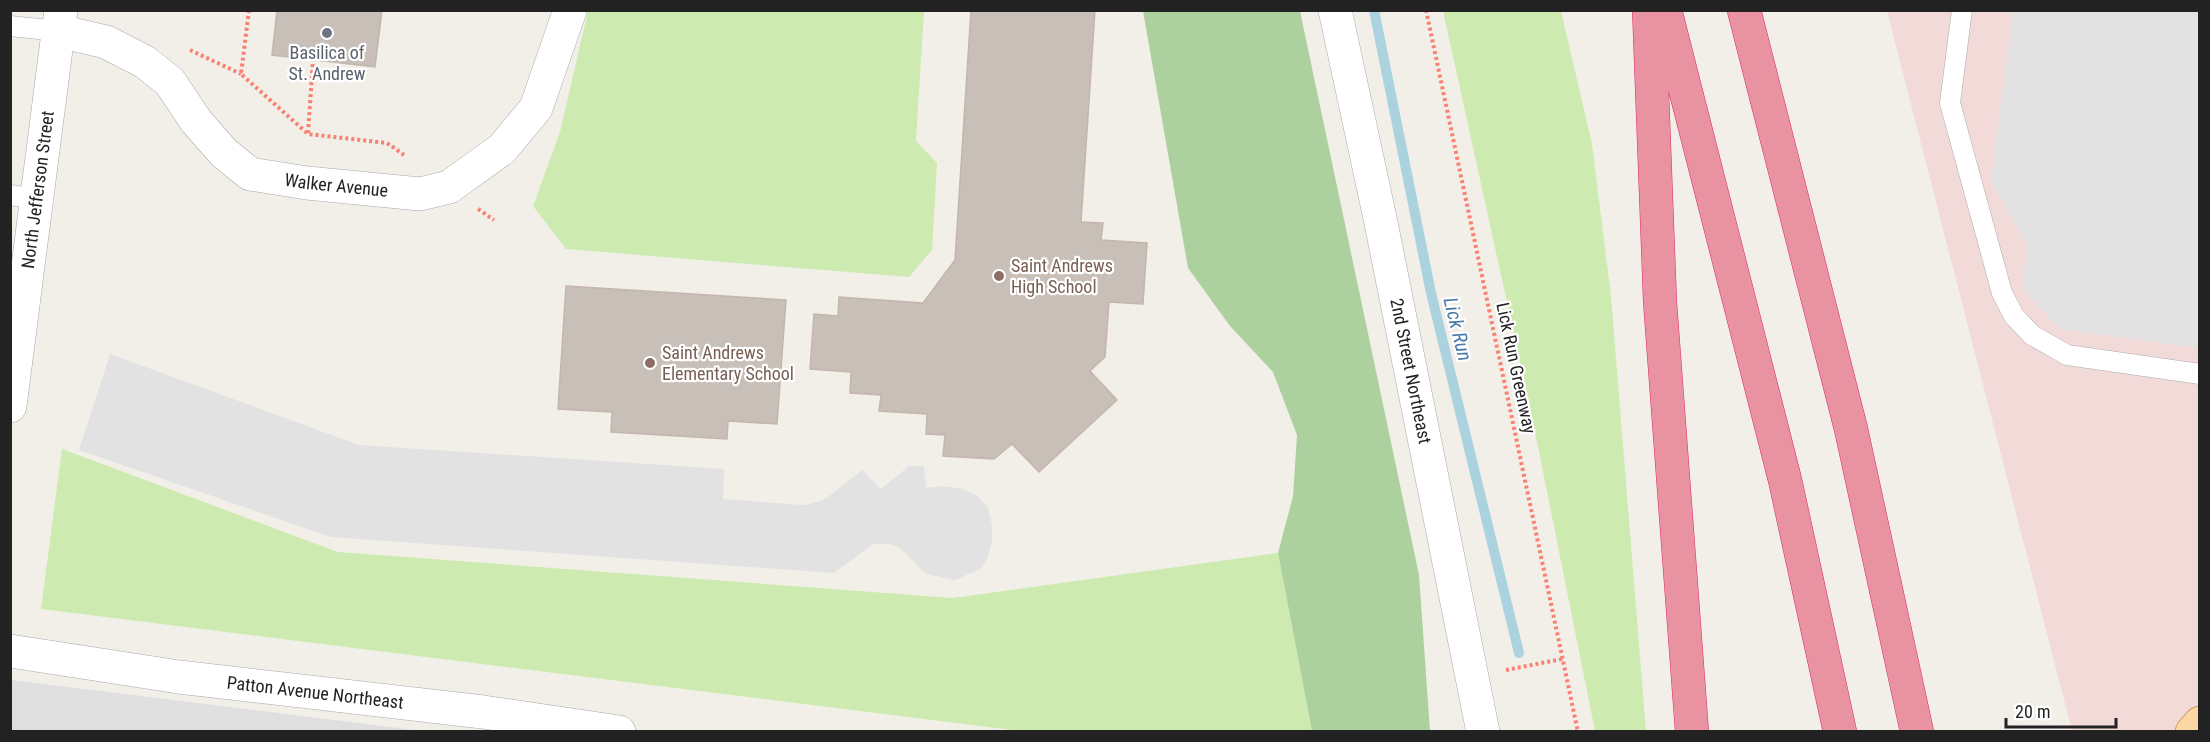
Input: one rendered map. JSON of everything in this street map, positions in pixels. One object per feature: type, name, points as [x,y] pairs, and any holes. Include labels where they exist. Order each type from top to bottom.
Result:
[{"type":"highway","points":[[1649,10],[1660,302],[1692,732]]},
{"type":"highway","points":[[1665,10],[1785,480],[1840,732]]},
{"type":"highway","points":[[1744,10],[1851,429],[1917,732]]},
{"type":"main road","points":[[2192,732],[2199,723]]},
{"type":"street","name":"Walker Avenue","points":[[60,21],[145,62],[170,82],[196,121],[224,153],[250,174],[420,194],[449,187],[502,149],[536,108],[570,10]]},
{"type":"street","name":"2nd Street Northeast","points":[[1335,10],[1380,218],[1483,732]]},
{"type":"street","name":"North Jefferson Street","points":[[10,406],[24,196],[60,21]]},
{"type":"street","name":"Patton Avenue Northeast","points":[[10,651],[179,677],[472,711],[619,732]]},
{"type":"lane","points":[[1962,10],[1950,103],[2002,293],[2014,316],[2032,335],[2067,355],[2199,374]]},
{"type":"lane","points":[[10,26],[60,21]]},
{"type":"path","points":[[249,10],[241,74],[308,134],[387,143],[494,220]]},
{"type":"path","name":"Lick Run Greenway","points":[[1426,10],[1578,732]]},
{"type":"path","points":[[308,134],[313,60]]},
{"type":"path","points":[[1502,670],[1562,659]]},
{"type":"shaded area","points":[[1887,11],[2199,11],[2199,731],[2072,731]]},
{"type":"shaded area","points":[[2013,11],[2199,11],[2199,348],[2060,329],[2023,290],[2026,243],[1991,181]]},
{"type":"shaded area","points":[[110,354],[359,445],[724,469],[723,499],[804,505],[824,500],[862,470],[881,489],[909,466],[924,466],[926,488],[943,486],[962,489],[978,496],[988,508],[992,525],[992,540],[988,557],[980,569],[955,580],[926,574],[899,547],[889,544],[873,544],[834,573],[331,537],[79,450]]},
{"type":"shaded area","points":[[11,680],[423,731],[11,731]]},
{"type":"green space","points":[[588,11],[924,11],[916,141],[937,163],[932,250],[909,277],[566,249],[533,206],[560,132]]},
{"type":"green space","points":[[1143,11],[1300,11],[1419,575],[1430,731],[1312,731],[1278,553],[1293,496],[1297,435],[1273,372],[1230,326],[1188,268]]},
{"type":"green space","points":[[1443,11],[1561,11],[1592,144],[1611,296],[1646,731],[1595,731],[1530,407]]},
{"type":"green space","points":[[62,449],[338,552],[953,598],[1278,553],[1312,731],[1020,731],[41,609]]},
{"type":"building","name":"Basilica of St. Andrew","points":[[277,10],[382,10],[375,67],[272,55]]},
{"type":"building","points":[[971,10],[1095,10],[1081,222],[1103,223],[1101,240],[1147,243],[1143,304],[1109,302],[1105,357],[1090,371],[1117,400],[1039,472],[1012,444],[994,459],[943,456],[945,435],[926,434],[927,414],[879,411],[881,395],[850,393],[851,372],[810,369],[814,314],[838,316],[839,297],[923,303],[955,260]]},
{"type":"building","points":[[566,286],[786,300],[777,424],[728,421],[727,439],[611,432],[612,412],[558,409]]},
{"type":"waterway","name":"Lick Run","points":[[1374,10],[1431,293],[1519,653]]},
{"type":"place","name":"Basilica of St. Andrew","points":[[327,33]]},
{"type":"place","name":"Saint Andrews High School","points":[[999,276]]},
{"type":"place","name":"Saint Andrews Elementary School","points":[[650,363]]}]
